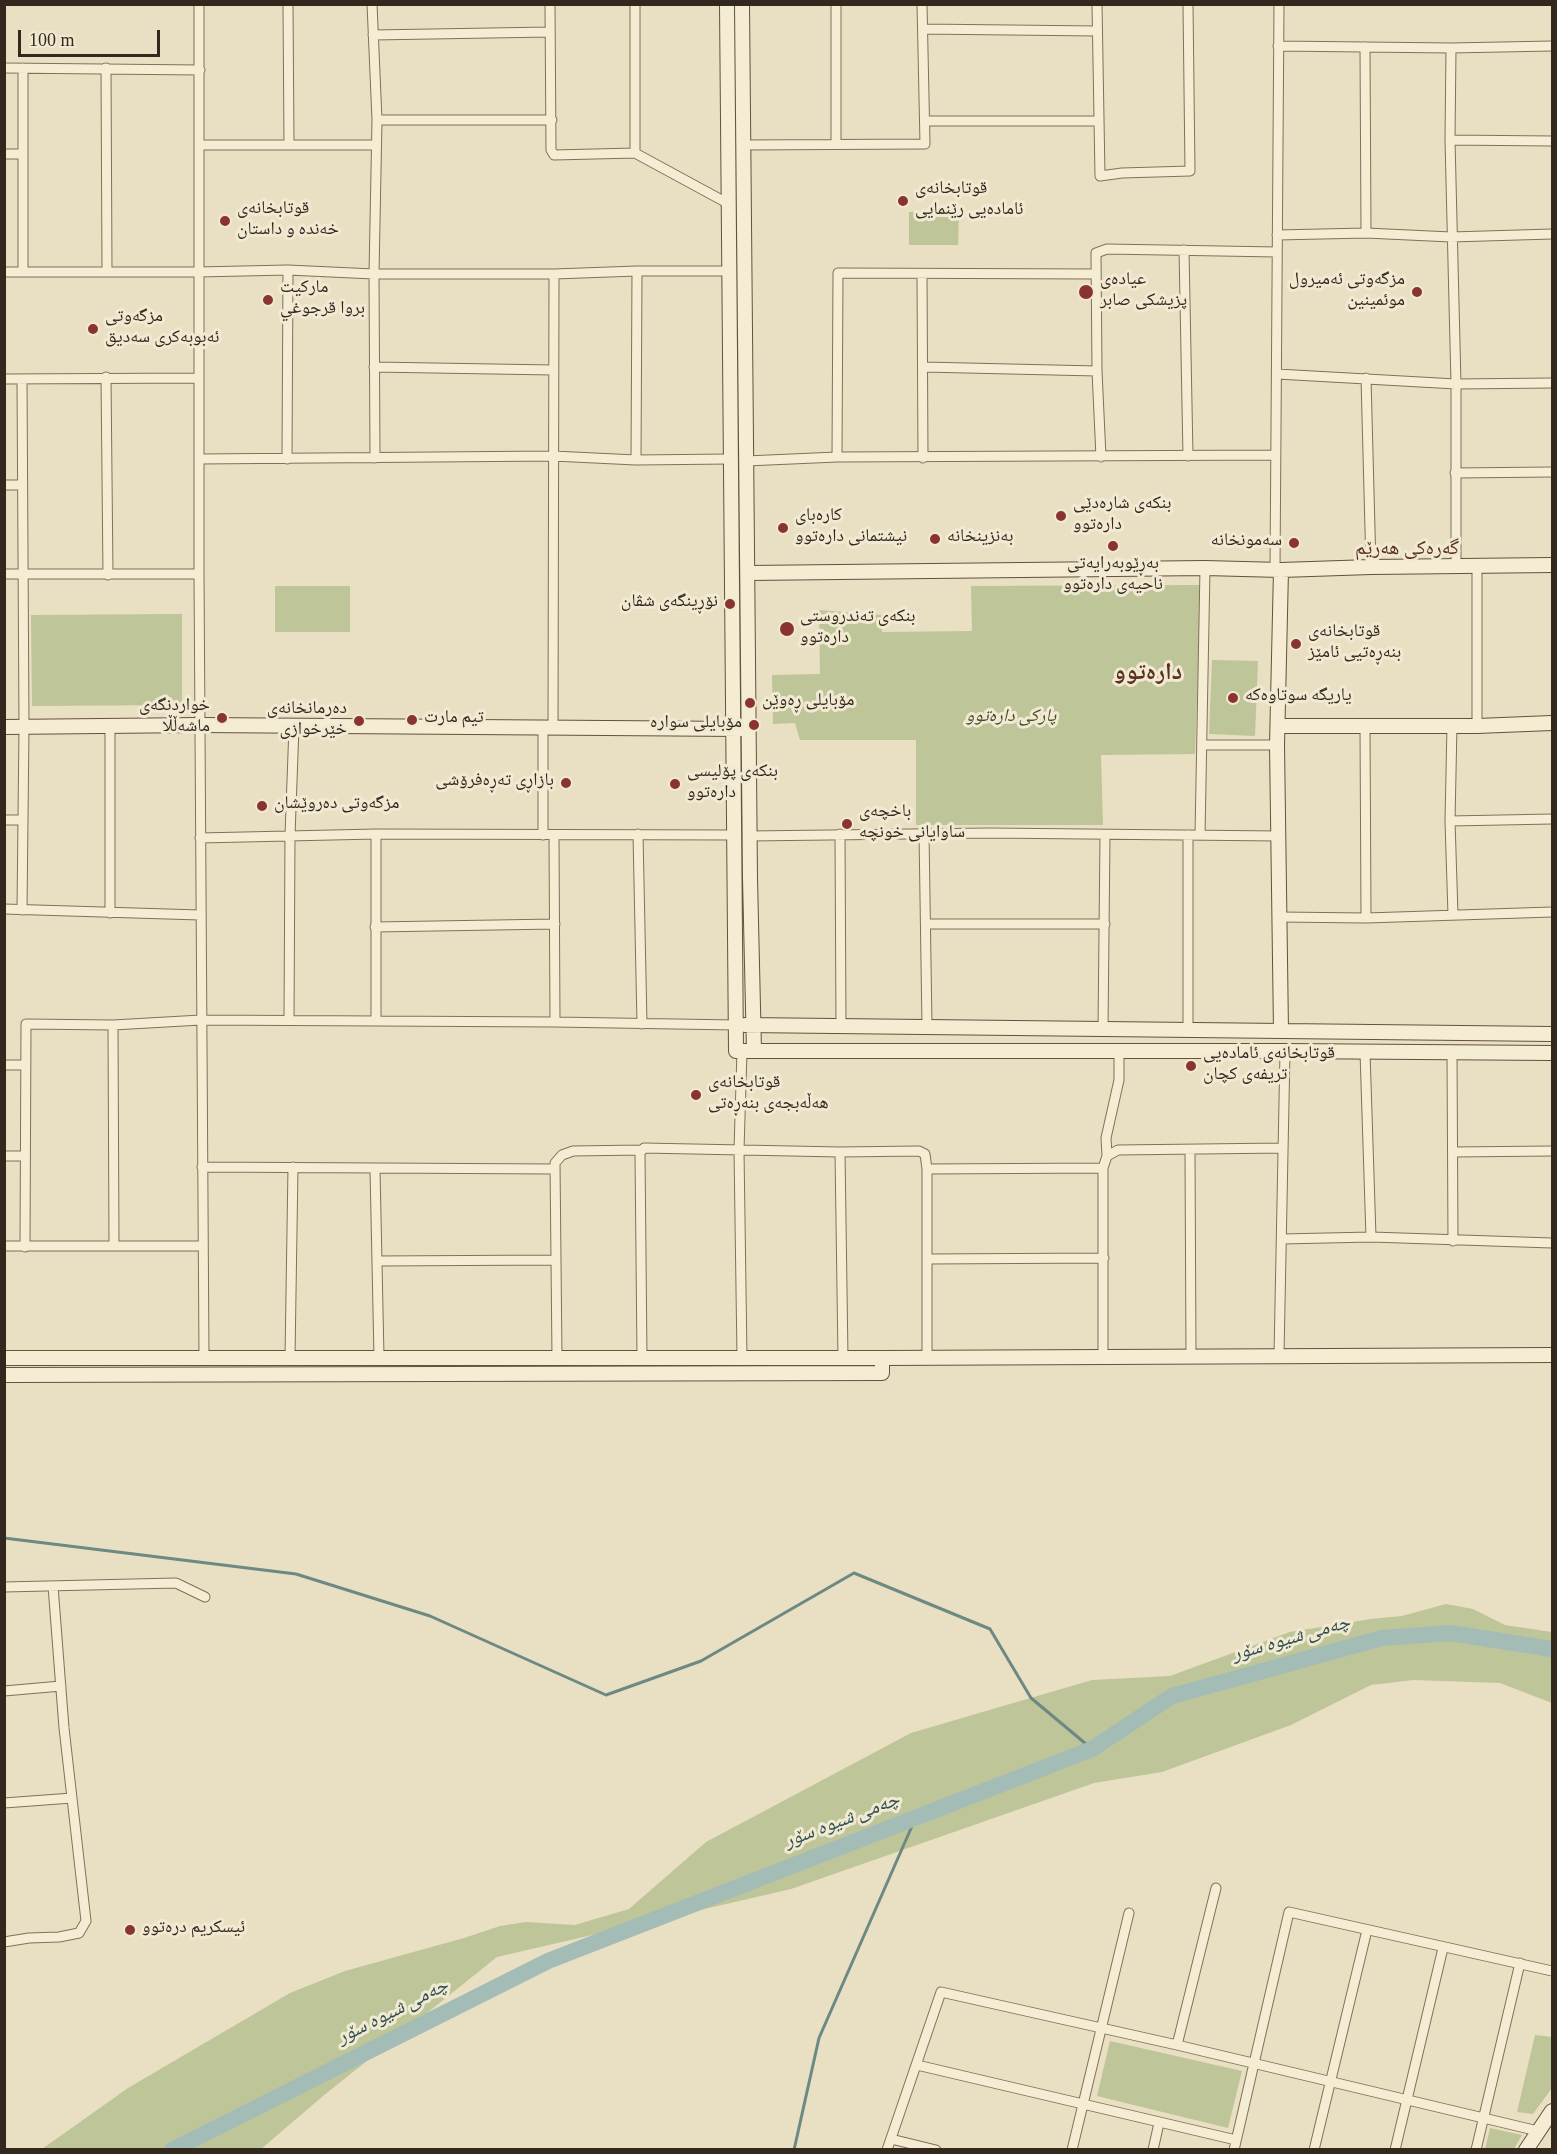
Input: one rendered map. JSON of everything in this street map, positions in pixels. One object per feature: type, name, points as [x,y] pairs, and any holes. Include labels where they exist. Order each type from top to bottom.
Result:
[{"type":"street","points":[[199,4],[200,915],[204,1357]]},
{"type":"street","points":[[288,4],[290,145]]},
{"type":"street","points":[[372,4],[377,120],[374,274],[375,458]]},
{"type":"street","points":[[550,4],[551,150],[554,155],[634,153],[729,204]]},
{"type":"street","points":[[634,153],[635,4]]},
{"type":"street","points":[[727,4],[736,1026],[744,1051]]},
{"type":"street","points":[[742,4],[749,836],[753,1025],[744,1051],[739,1150],[742,1358]]},
{"type":"street","points":[[836,4],[836,144]]},
{"type":"street","points":[[743,145],[925,144],[922,4]]},
{"type":"street","points":[[1097,4],[1100,176],[1190,171],[1188,4]]},
{"type":"street","points":[[1279,4],[1276,454],[1281,1031]]},
{"type":"street","points":[[923,29],[1097,31]]},
{"type":"street","points":[[373,35],[549,32]]},
{"type":"street","points":[[1278,46],[1451,48],[1552,46]]},
{"type":"street","points":[[1365,47],[1366,233]]},
{"type":"street","points":[[1451,48],[1455,567]]},
{"type":"street","points":[[4,68],[200,70]]},
{"type":"street","points":[[22,68],[23,272]]},
{"type":"street","points":[[106,68],[107,272]]},
{"type":"street","points":[[377,120],[552,120]]},
{"type":"street","points":[[925,121],[1098,121]]},
{"type":"street","points":[[1450,140],[1552,141]]},
{"type":"street","points":[[200,145],[376,145]]},
{"type":"street","points":[[4,154],[22,154]]},
{"type":"street","points":[[1277,235],[1366,233],[1451,237],[1552,234]]},
{"type":"street","points":[[1101,457],[1097,371],[1096,253],[1107,249],[1277,252]]},
{"type":"street","points":[[1184,250],[1188,456]]},
{"type":"street","points":[[4,272],[288,270],[374,274],[554,274],[637,271],[730,272]]},
{"type":"street","points":[[287,459],[288,270]]},
{"type":"street","points":[[636,460],[637,271]]},
{"type":"street","points":[[837,458],[838,273],[1096,274]]},
{"type":"street","points":[[543,835],[548,726],[554,274]]},
{"type":"street","points":[[922,274],[923,458]]},
{"type":"street","points":[[374,367],[553,370]]},
{"type":"street","points":[[924,367],[1097,371]]},
{"type":"street","points":[[1276,374],[1455,384],[1552,383]]},
{"type":"street","points":[[106,377],[108,575]]},
{"type":"street","points":[[4,378],[199,378]]},
{"type":"street","points":[[22,378],[24,727],[22,910]]},
{"type":"street","points":[[1366,378],[1371,567]]},
{"type":"street","points":[[746,461],[1276,454]]},
{"type":"street","points":[[199,459],[553,456],[636,460],[730,459]]},
{"type":"street","points":[[1455,472],[1552,472]]},
{"type":"street","points":[[4,485],[22,485]]},
{"type":"street","points":[[731,573],[738,565],[744,566],[748,573]]},
{"type":"street","points":[[748,573],[1205,568],[1278,570],[1552,565]]},
{"type":"street","points":[[1477,566],[1477,726]]},
{"type":"street","points":[[1200,835],[1205,568]]},
{"type":"street","points":[[4,574],[199,574]]},
{"type":"street","points":[[1278,726],[1477,726],[1552,723]]},
{"type":"street","points":[[4,727],[200,725],[749,729]]},
{"type":"street","points":[[1452,725],[1450,821],[1453,915]]},
{"type":"street","points":[[110,726],[110,913]]},
{"type":"street","points":[[1365,726],[1366,918]]},
{"type":"street","points":[[289,1020],[290,835],[294,727]]},
{"type":"street","points":[[1202,745],[1277,745]]},
{"type":"street","points":[[734,793],[749,793]]},
{"type":"street","points":[[1450,821],[1552,819]]},
{"type":"street","points":[[4,820],[22,820]]},
{"type":"street","points":[[749,836],[924,833],[1278,836]]},
{"type":"street","points":[[924,833],[927,1026]]},
{"type":"street","points":[[200,838],[376,834],[734,835]]},
{"type":"street","points":[[376,834],[376,1020]]},
{"type":"street","points":[[638,834],[642,1024]]},
{"type":"street","points":[[840,834],[841,1027]]},
{"type":"street","points":[[554,835],[555,1022]]},
{"type":"street","points":[[1102,1052],[1105,835]]},
{"type":"street","points":[[1188,835],[1188,1030]]},
{"type":"street","points":[[4,909],[200,915]]},
{"type":"street","points":[[1279,917],[1366,918],[1552,912]]},
{"type":"street","points":[[375,927],[555,924]]},
{"type":"street","points":[[926,924],[1105,924]]},
{"type":"street","points":[[25,1247],[26,1024],[113,1025],[201,1020],[376,1020],[1552,1034]]},
{"type":"street","points":[[113,1025],[114,1246]]},
{"type":"street","points":[[744,1051],[1552,1053]]},
{"type":"street","points":[[1279,1355],[1285,1051]]},
{"type":"street","points":[[1103,1357],[1103,1168],[1107,1156],[1106,1138],[1119,1080],[1119,1052]]},
{"type":"street","points":[[1365,1052],[1371,1237]]},
{"type":"street","points":[[1452,1052],[1453,1241]]},
{"type":"street","points":[[4,1065],[25,1065]]},
{"type":"street","points":[[557,1358],[553,1169],[558,1159],[567,1152],[641,1150],[644,1148],[840,1152],[919,1151],[925,1154],[928,1259],[927,1358]]},
{"type":"street","points":[[1107,1156],[1118,1150],[1190,1151],[1282,1148]]},
{"type":"street","points":[[641,1150],[642,1358]]},
{"type":"street","points":[[1190,1151],[1191,1356]]},
{"type":"street","points":[[1453,1152],[1552,1151]]},
{"type":"street","points":[[840,1152],[843,1358]]},
{"type":"street","points":[[4,1156],[25,1156]]},
{"type":"street","points":[[202,1167],[553,1169]]},
{"type":"street","points":[[290,1357],[293,1167]]},
{"type":"street","points":[[927,1169],[1103,1168]]},
{"type":"street","points":[[375,1169],[379,1358]]},
{"type":"street","points":[[1282,1239],[1371,1237],[1552,1244]]},
{"type":"street","points":[[4,1246],[203,1246]]},
{"type":"street","points":[[928,1259],[1104,1258]]},
{"type":"street","points":[[377,1261],[555,1260]]},
{"type":"street","points":[[4,1358],[927,1358],[1552,1354]]},
{"type":"street","points":[[328,1358],[328,1376]]},
{"type":"street","points":[[4,1375],[882,1373],[882,1358]]},
{"type":"street","points":[[4,1587],[176,1583],[205,1597]]},
{"type":"street","points":[[4,1942],[79,1933],[86,1921],[72,1798],[53,1587]]},
{"type":"street","points":[[4,1690],[61,1686]]},
{"type":"street","points":[[4,1803],[72,1798]]},
{"type":"street","points":[[1178,2045],[1216,1888]]},
{"type":"street","points":[[917,2065],[1159,2122],[1235,2145],[1289,1912],[1552,1971]]},
{"type":"street","points":[[1072,2150],[1129,1913]]},
{"type":"street","points":[[1314,2150],[1367,1930]]},
{"type":"street","points":[[1395,2150],[1443,1948]]},
{"type":"street","points":[[1476,2150],[1520,1963]]},
{"type":"street","points":[[887,2150],[941,1992],[1178,2045],[1538,2131]]},
{"type":"street","points":[[1526,2150],[1552,2111]]},
{"type":"street","points":[[1152,2150],[1159,2122]]},
{"type":"street","points":[[891,2139],[936,2150]]},
{"type":"green space","points":[[909,212],[959,213],[958,245],[909,245]]},
{"type":"green space","name":"پارکی دارەتوو","points":[[1201,585],[1195,754],[1101,755],[1103,825],[916,825],[916,740],[800,740],[795,723],[773,724],[772,675],[820,674],[819,610],[882,615],[882,632],[972,631],[971,586]]},
{"type":"green space","points":[[275,586],[350,586],[350,632],[275,632]]},
{"type":"green space","points":[[182,614],[182,705],[32,706],[31,615]]},
{"type":"green space","name":"یاریگە سوتاوەکە","points":[[1212,660],[1258,661],[1255,736],[1209,734]]},
{"type":"green space","points":[[1446,1604],[1473,1609],[1505,1625],[1552,1632],[1552,1703],[1500,1683],[1413,1680],[1371,1685],[1291,1725],[1162,1772],[1094,1783],[791,1889],[497,1957],[323,2096],[261,2149],[42,2149],[128,2088],[290,1993],[345,1971],[500,1926],[526,1922],[575,1925],[629,1909],[706,1842],[911,1733],[1092,1680],[1170,1676],[1290,1632],[1402,1616]]},
{"type":"green space","points":[[1535,2035],[1552,2037],[1552,2088],[1533,2114],[1517,2112]]},
{"type":"green space","points":[[1110,2041],[1242,2071],[1228,2128],[1097,2096]]},
{"type":"green space","points":[[1490,2128],[1522,2135],[1514,2149],[1485,2149]]},
{"type":"waterway","points":[[4,1538],[296,1574],[430,1616],[606,1695],[701,1661],[854,1573],[990,1629],[1031,1698],[1092,1749]]},
{"type":"waterway","name":"چەمی شیوە سۆر","points":[[172,2150],[548,1961],[1092,1749],[1172,1696],[1382,1638],[1450,1633],[1552,1649]]},
{"type":"waterway","points":[[794,2150],[819,2038],[916,1817]]},
{"type":"place","name":"قوتابخانەی ئامادەیی رێنمایی","points":[[903,201]]},
{"type":"place","name":"قوتابخانەی خەندە و داستان","points":[[225,221]]},
{"type":"place","name":"عیادەی پزیشکی صابر","points":[[1086,292]]},
{"type":"place","name":"مزگەوتی ئەمیرول موئمینین","points":[[1417,292]]},
{"type":"place","name":"ماركيت بروا قرجوغي","points":[[268,300]]},
{"type":"place","name":"مزگەوتی ئەبوبەکری سەدیق","points":[[93,329]]},
{"type":"place","name":"بنکەی شارەدێی دارەتوو","points":[[1061,516]]},
{"type":"place","name":"کارەبای نیشتمانی دارەتوو","points":[[783,528]]},
{"type":"place","name":"بەنزینخانە","points":[[935,539]]},
{"type":"place","name":"سەمونخانە","points":[[1294,543]]},
{"type":"place","name":"بەڕێوبەرایەتی ناحیەی دارەتوو","points":[[1113,546]]},
{"type":"place","name":"نۆڕینگەی شڤان","points":[[730,604]]},
{"type":"place","name":"بنکەی تەندروستی دارەتوو","points":[[787,629]]},
{"type":"place","name":"قوتابخانەی بنەڕەتیی ئامێز","points":[[1296,644]]},
{"type":"place","name":"یاریگە سوتاوەکە","points":[[1233,698]]},
{"type":"place","name":"مۆبایلی ڕەوێن","points":[[750,703]]},
{"type":"place","name":"خواردنگەی ماشەڵڵا","points":[[222,718]]},
{"type":"place","name":"تیم مارت","points":[[412,720]]},
{"type":"place","name":"دەرمانخانەی خێرخوازی","points":[[359,721]]},
{"type":"place","name":"مۆبایلی سوارە","points":[[754,725]]},
{"type":"place","name":"بازاڕی تەڕەفرۆشی","points":[[566,783]]},
{"type":"place","name":"بنکەی پۆلیسی دارەتوو","points":[[675,784]]},
{"type":"place","name":"مزگەوتی دەروێشان","points":[[262,806]]},
{"type":"place","name":"باخچەی ساوایانی خونچە","points":[[847,824]]},
{"type":"place","name":"قوتابخانەی ئامادەیی تریفەی کچان","points":[[1191,1066]]},
{"type":"place","name":"قوتابخانەی هەڵەبجەی بنەڕەتی","points":[[696,1095]]},
{"type":"place","name":"ئیسکریم درەتوو","points":[[130,1930]]},
{"type":"district","name":"گەرەکی هەرێم","points":[[1407,551]]},
{"type":"district","name":"دارەتوو","points":[[1148,676]]}]
